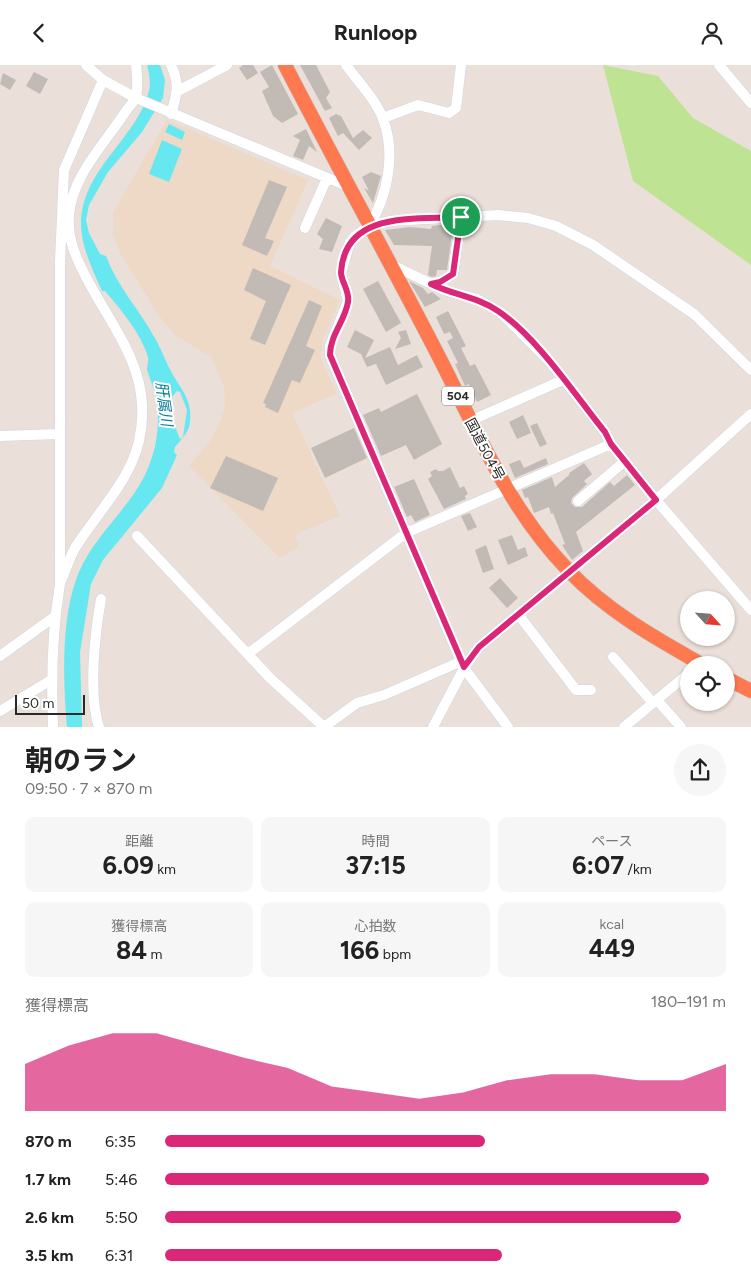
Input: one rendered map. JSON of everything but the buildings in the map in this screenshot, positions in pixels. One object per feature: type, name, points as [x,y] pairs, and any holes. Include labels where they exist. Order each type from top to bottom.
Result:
[{"type":"highway","name":"国道504号","points":[[285,65],[347,186],[401,282],[506,490],[536,535],[569,571],[599,599],[642,630],[687,656]]},
{"type":"highway","points":[[735,683],[751,691]]},
{"type":"street","points":[[86,65],[103,81],[136,98],[347,186]]},
{"type":"street","points":[[60,584],[74,549],[110,501],[124,474],[138,443],[143,417],[141,385],[130,353],[79,265],[70,239],[69,215],[76,191],[90,164],[136,98],[136,65]]},
{"type":"street","points":[[171,65],[178,79],[178,91],[171,114]]},
{"type":"street","points":[[178,91],[227,65]]},
{"type":"street","points":[[346,65],[383,118],[388,142],[386,190],[380,208],[369,226]]},
{"type":"street","points":[[383,118],[418,105],[449,113],[456,108],[461,65]]},
{"type":"street","points":[[719,65],[751,103]]},
{"type":"street","points":[[53,727],[54,617],[60,584],[60,262],[64,170],[103,81]]},
{"type":"street","points":[[305,228],[327,178]]},
{"type":"street","points":[[508,727],[463,664],[330,355],[330,346],[348,301],[341,273],[355,236],[369,226],[390,221],[498,215],[528,218],[556,226],[593,245],[694,315],[751,369]]},
{"type":"street","points":[[431,284],[440,282],[453,274],[461,217]]},
{"type":"street","points":[[389,263],[444,290],[477,299],[500,312],[526,336],[605,432],[611,444],[656,500],[751,610]]},
{"type":"street","points":[[470,421],[563,380]]},
{"type":"street","points":[[433,727],[463,664],[479,647],[656,500],[751,414]]},
{"type":"street","points":[[0,436],[59,433]]},
{"type":"street","points":[[249,653],[406,533],[611,444]]},
{"type":"street","points":[[578,501],[625,461]]},
{"type":"street","points":[[137,536],[249,653],[270,678],[324,727],[357,703],[384,695],[463,664]]},
{"type":"street","points":[[99,727],[94,695],[96,631],[101,599]]},
{"type":"street","points":[[518,615],[576,690],[591,690]]},
{"type":"street","points":[[0,655],[54,617]]},
{"type":"street","points":[[614,657],[681,727]]},
{"type":"street","points":[[0,711],[52,680]]},
{"type":"street","points":[[624,727],[680,680]]},
{"type":"shaded area","points":[[167,120],[308,180],[270,266],[340,300],[322,342],[321,359],[337,393],[292,413],[340,516],[298,533],[295,539],[299,543],[297,548],[280,558],[189,466],[210,441],[219,424],[225,407],[224,387],[212,358],[176,336],[162,320],[121,255],[113,233],[113,212]]},
{"type":"green space","points":[[603,65],[658,76],[693,118],[751,151],[751,265],[633,181]]},
{"type":"water","name":"肝属川","points":[[147,65],[160,65],[165,80],[163,98],[142,132],[108,172],[89,205],[86,220],[89,233],[100,254],[106,256],[122,287],[156,340],[185,396],[189,406],[190,423],[187,432],[182,439],[175,447],[174,452],[177,455],[162,488],[103,560],[91,584],[80,652],[82,727],[67,727],[64,652],[68,614],[76,580],[87,556],[142,481],[152,459],[157,435],[158,410],[147,369],[147,353],[129,321],[105,291],[102,291],[86,252],[81,232],[82,211],[94,179],[135,122],[143,107],[150,88]],"holes":[[[177,391],[180,392],[187,410],[183,437],[180,439],[170,414],[173,406],[172,397]]]},
{"type":"water","points":[[169,124],[185,132],[182,140],[165,132]]},
{"type":"water","points":[[162,140],[182,149],[169,182],[149,174]]},
{"type":"route","points":[[461,217],[453,274],[440,282],[431,284],[444,290],[477,299],[500,312],[526,336],[549,361],[656,500],[479,647],[464,667],[330,355],[330,346],[348,301],[348,292],[341,273],[350,242],[355,236],[369,226],[390,221],[461,217]]}]
